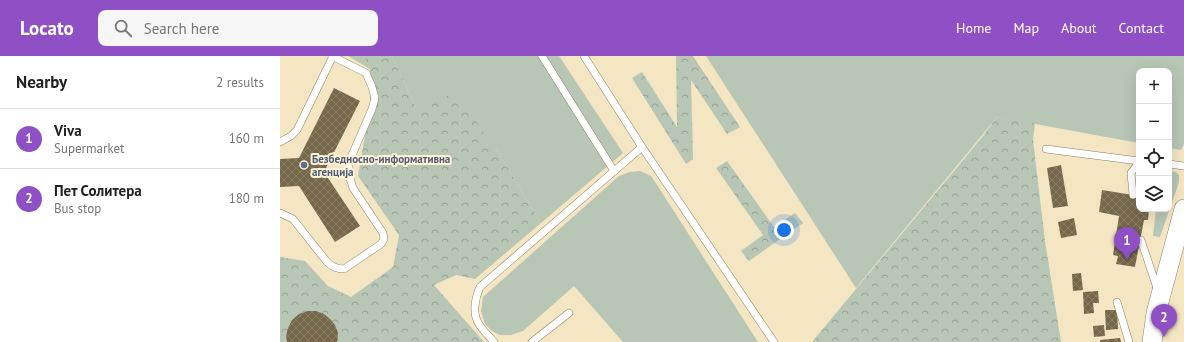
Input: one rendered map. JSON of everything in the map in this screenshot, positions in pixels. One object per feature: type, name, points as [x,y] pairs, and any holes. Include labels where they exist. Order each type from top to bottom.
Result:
[{"type":"main road","points":[[1152,342],[1156,313],[1175,252],[1184,209]]},
{"type":"lane","points":[[280,142],[291,136],[297,130],[332,56],[366,73],[375,98],[372,109],[349,162],[348,175],[353,188],[383,233],[383,242],[344,269],[335,267],[327,262],[293,219],[280,213]]},
{"type":"lane","points":[[542,56],[614,171]]},
{"type":"lane","points":[[584,56],[642,147],[774,342]]},
{"type":"lane","points":[[494,342],[478,324],[475,313],[476,294],[480,287],[642,147]]},
{"type":"lane","points":[[1046,149],[1136,161]]},
{"type":"lane","points":[[1172,164],[1184,166]]},
{"type":"lane","points":[[1133,195],[1131,173],[1136,166]]},
{"type":"lane","points":[[1141,240],[1160,298]]},
{"type":"lane","points":[[1117,302],[1129,342]]},
{"type":"lane","points":[[532,342],[568,313]]},
{"type":"green space","points":[[348,56],[364,56],[370,69]]},
{"type":"green space","points":[[364,56],[392,56],[416,108],[455,93],[496,149],[541,223],[475,279],[456,275],[434,285],[484,342],[280,342],[280,257],[305,261],[328,286],[351,297],[393,267],[399,235],[358,176],[370,107],[370,69]]},
{"type":"green space","points":[[392,56],[559,56],[623,153],[541,223],[496,149],[416,108]]},
{"type":"green space","points":[[676,56],[693,56],[740,127],[727,134],[691,80],[693,159],[686,164],[632,78],[642,72],[677,127]]},
{"type":"green space","points":[[706,56],[1184,56],[1184,144],[1181,150],[1172,148],[1172,68],[1136,68],[1136,142],[997,117],[856,288]]},
{"type":"green space","points":[[997,117],[1035,123],[1033,140],[1045,241],[1061,342],[812,342],[983,136]]},
{"type":"green space","points":[[727,161],[774,227],[795,213],[803,223],[749,261],[741,251],[763,235],[716,168]]},
{"type":"green space","points":[[640,171],[651,176],[758,342],[623,342],[574,286],[523,331],[511,335],[500,335],[492,331],[485,324],[481,311],[483,297],[619,176],[630,172]]},
{"type":"green space","points":[[1172,171],[1176,172],[1179,175],[1179,182],[1172,202]]},
{"type":"green space","points":[[1156,212],[1169,212],[1160,237],[1153,236]]},
{"type":"building","name":"Безбедносно-информативна агенција","points":[[334,88],[360,101],[324,172],[360,226],[335,242],[299,186],[280,187],[280,159],[299,158]]},
{"type":"building","points":[[1061,165],[1068,206],[1053,208],[1047,168]]},
{"type":"building","points":[[1102,190],[1136,196],[1136,212],[1149,212],[1148,220],[1144,220],[1135,267],[1116,264],[1118,256],[1113,255],[1119,216],[1099,212]]},
{"type":"building","points":[[1074,218],[1077,235],[1061,238],[1058,222]]},
{"type":"building","points":[[1081,273],[1083,290],[1073,291],[1072,274]]},
{"type":"building","points":[[1098,291],[1099,303],[1093,303],[1094,313],[1084,314],[1083,292]]},
{"type":"building","points":[[1105,310],[1117,310],[1118,329],[1106,330]]},
{"type":"building","points":[[308,311],[316,311],[324,314],[330,319],[335,325],[338,333],[337,342],[287,342],[286,336],[292,320],[299,314]]},
{"type":"building","points":[[1104,325],[1105,336],[1094,337],[1093,326]]},
{"type":"building","points":[[1120,338],[1121,342],[1100,342],[1100,340]]},
{"type":"place","name":"Безбедносно-информативна агенција","points":[[304,165]]},
{"type":"place","name":"Viva","points":[[1127,260]]},
{"type":"place","name":"Пет Солитера","points":[[1164,337]]}]
